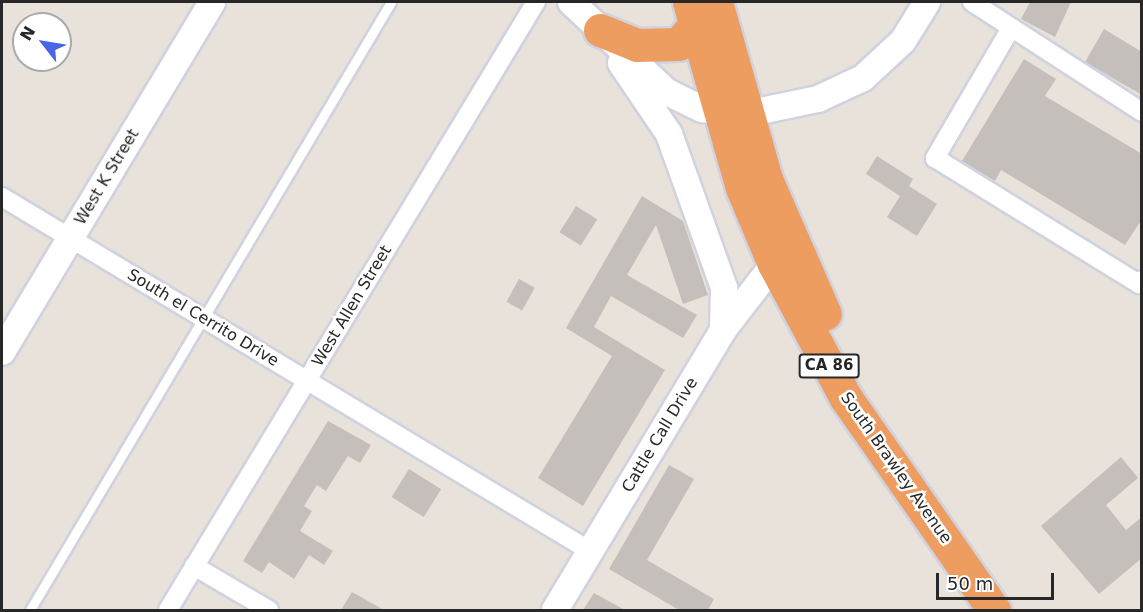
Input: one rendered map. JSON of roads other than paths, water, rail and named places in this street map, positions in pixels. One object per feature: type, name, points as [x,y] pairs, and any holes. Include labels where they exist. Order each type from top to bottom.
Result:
[{"type":"highway","name":"South Brawley Avenue","points":[[716,2],[732,113],[774,264],[846,398],[989,603]]},
{"type":"highway","points":[[600,30],[637,45],[678,44],[692,14]]},
{"type":"highway","name":"South Brawley Avenue","points":[[692,14],[732,113],[766,179],[810,285],[862,384],[953,529],[989,603]]},
{"type":"street","name":"West K Street","points":[[2,352],[212,2]]},
{"type":"street","name":"West Allen Street","points":[[168,610],[536,2]]},
{"type":"street","points":[[571,2],[667,92],[732,113],[818,99],[863,78],[903,41],[927,2]]},
{"type":"street","points":[[984,5],[1011,28],[1142,112]]},
{"type":"street","points":[[1011,28],[935,158],[1139,284],[1142,280]]},
{"type":"street","points":[[600,30],[669,134],[723,288],[723,330]]},
{"type":"street","name":"South el Cerrito Drive","points":[[2,196],[590,550]]},
{"type":"street","name":"Cattle Call Drive","points":[[555,610],[723,330],[774,264]]},
{"type":"street","points":[[194,566],[268,610]]},
{"type":"lane","points":[[30,610],[205,319],[391,2]]}]
